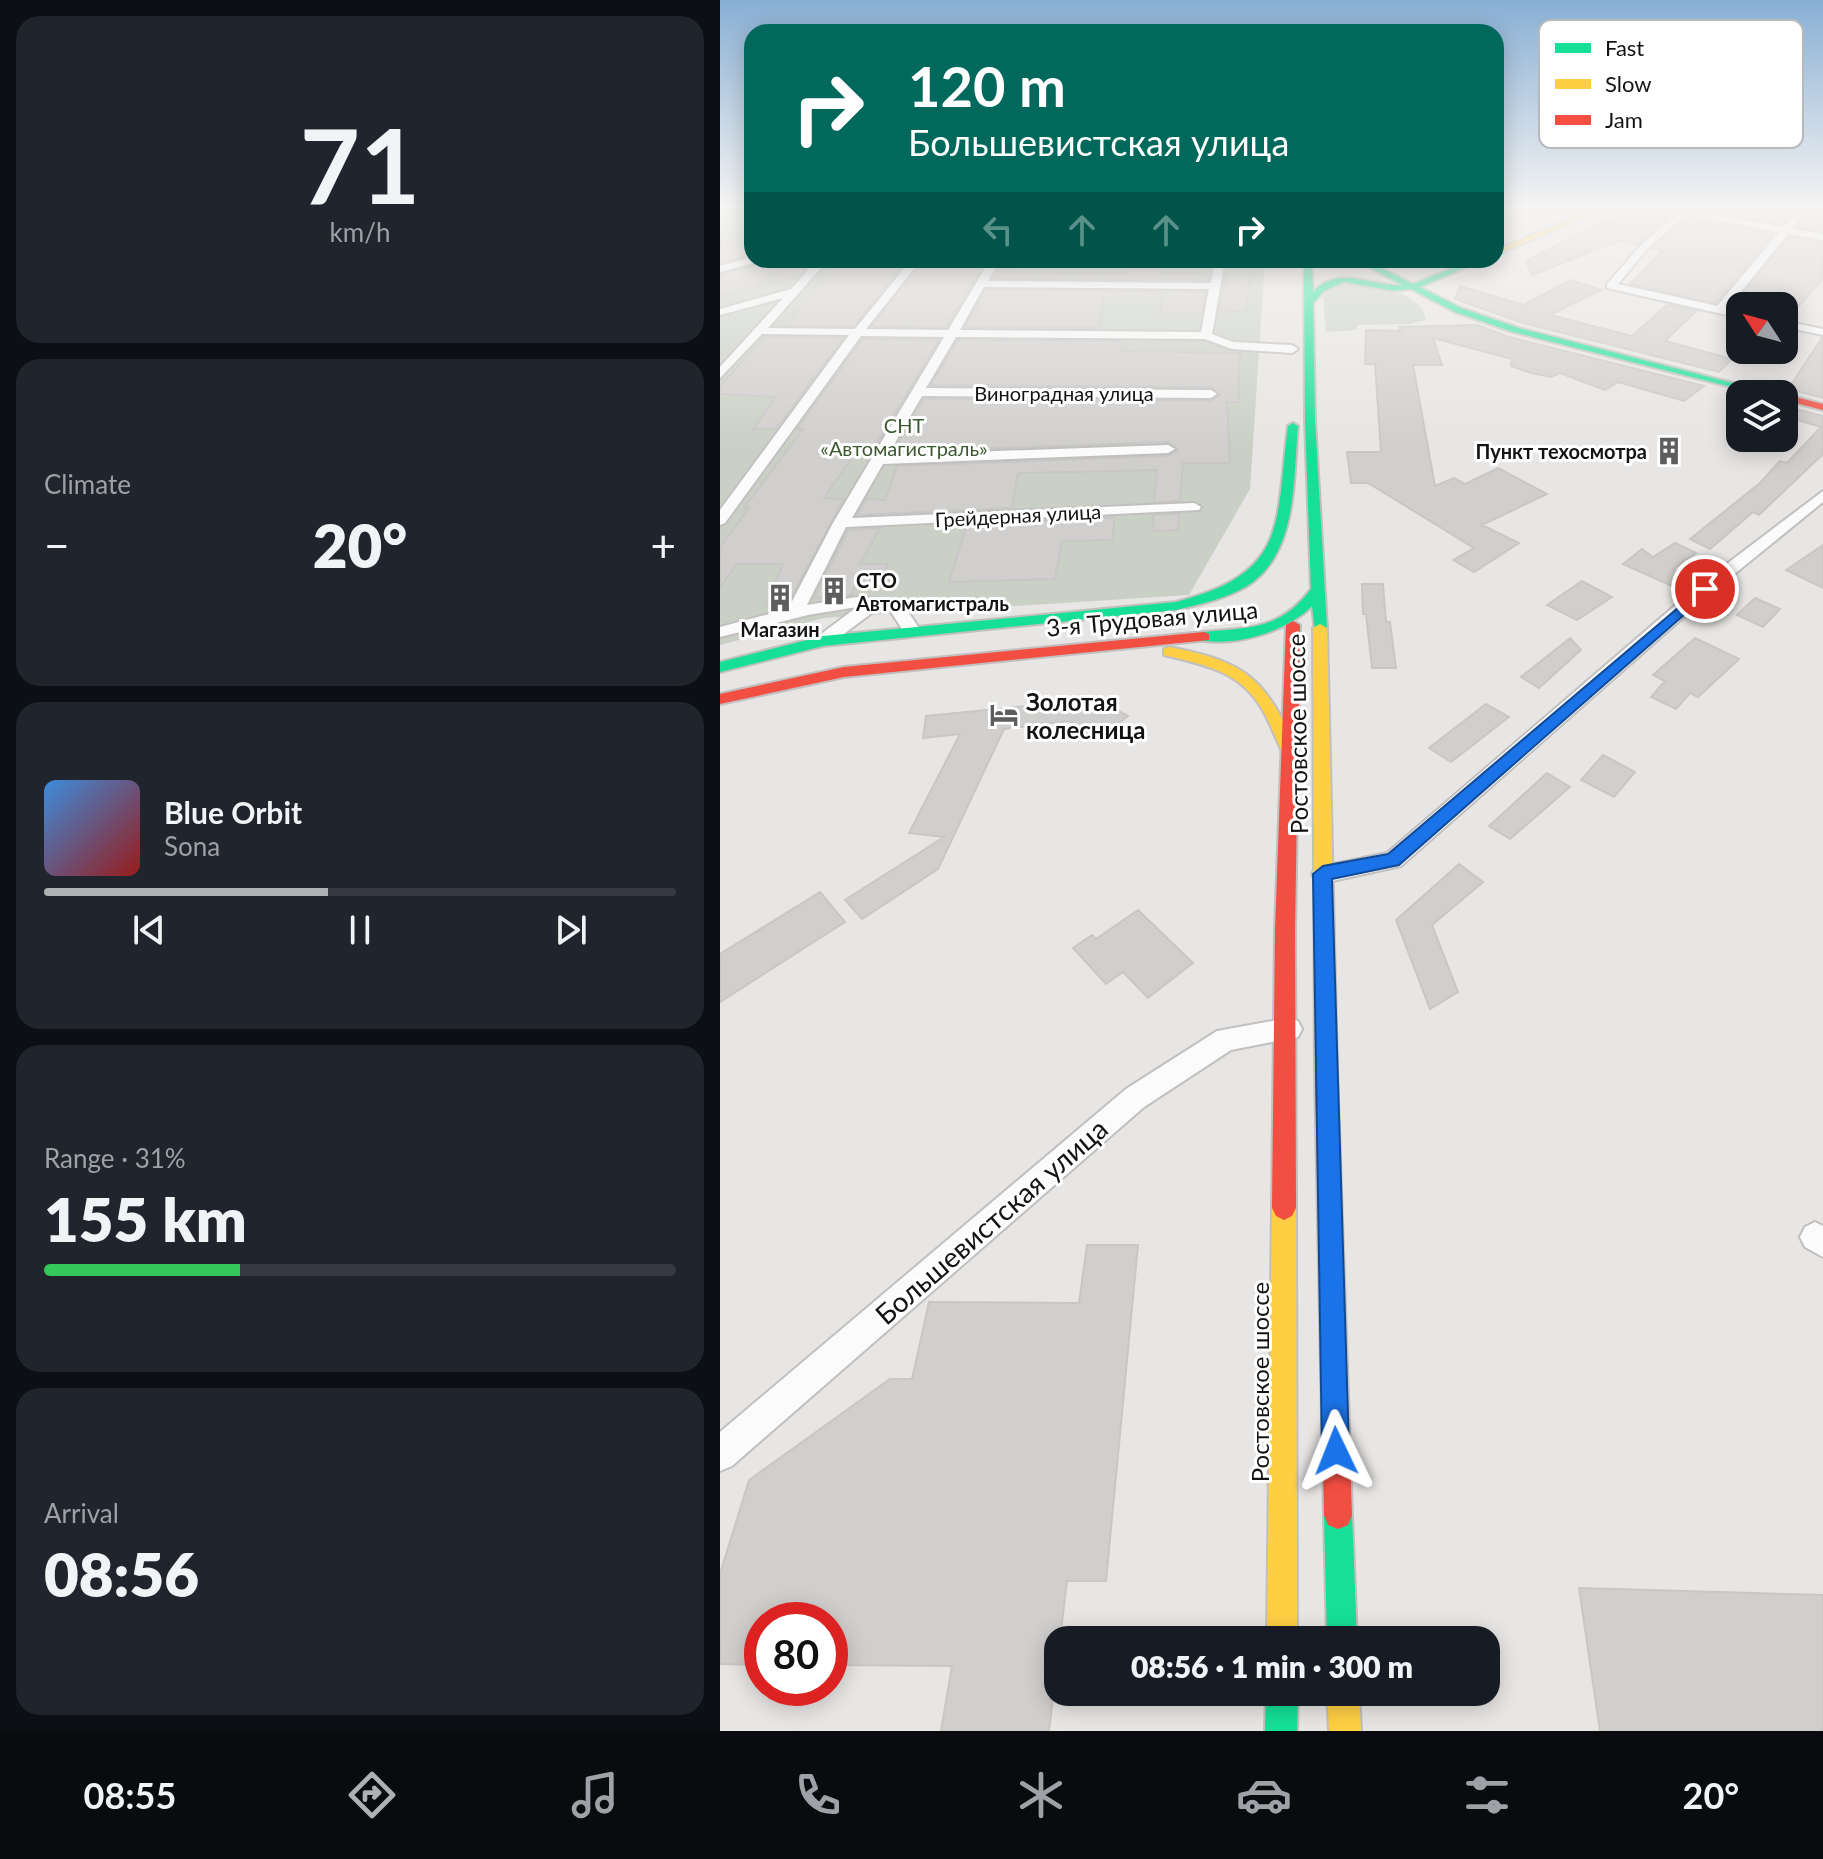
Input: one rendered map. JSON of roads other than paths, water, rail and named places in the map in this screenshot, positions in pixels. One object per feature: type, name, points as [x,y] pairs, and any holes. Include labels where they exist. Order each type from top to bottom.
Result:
[{"type":"main road","points":[[1292,287],[1293,553]]},
{"type":"main road","name":"Ростовское шоссе","points":[[1308,287],[1321,646],[1328,1026],[1328,1230],[1342,1626]]},
{"type":"main road","points":[[1308,303],[1320,287]]},
{"type":"main road","points":[[1398,287],[1450,312],[1509,334],[1726,388]]},
{"type":"main road","points":[[1402,287],[1516,330],[1726,383]]},
{"type":"main road","points":[[1798,403],[1823,409]]},
{"type":"main road","points":[[720,667],[823,641],[1111,614],[1196,602],[1246,582],[1273,554],[1293,426]]},
{"type":"main road","name":"Ростовское шоссе","points":[[1282,1626],[1285,1029],[1293,585]]},
{"type":"main road","points":[[1318,589],[1293,616],[1309,629],[1321,646]]},
{"type":"main road","name":"3-я Трудовая улица","points":[[1258,612],[1293,616]]},
{"type":"main road","name":"3-я Трудовая улица","points":[[951,627],[1226,614]]},
{"type":"main road","name":"3-я Трудовая улица","points":[[720,699],[844,672],[1269,631],[1293,616]]},
{"type":"main road","points":[[1076,650],[1161,651],[1206,658],[1229,666],[1260,688],[1271,705],[1290,751]]},
{"type":"main road","points":[[1281,1731],[1282,1706]]},
{"type":"main road","points":[[1344,1706],[1345,1731]]},
{"type":"street","points":[[720,374],[800,287]]},
{"type":"street","points":[[720,520],[894,287]]},
{"type":"street","points":[[794,613],[841,523],[949,333],[979,287]]},
{"type":"street","points":[[1206,336],[1215,287]]},
{"type":"street","points":[[1614,287],[1726,312]]},
{"type":"street","points":[[1719,311],[1739,287]]},
{"type":"street","points":[[720,312],[797,290]]},
{"type":"street","points":[[1798,327],[1823,332]]},
{"type":"street","points":[[762,331],[1206,336],[1232,345],[1292,349]]},
{"type":"street","name":"Виноградная улица","points":[[918,392],[1211,394]]},
{"type":"street","points":[[878,460],[1168,449]]},
{"type":"street","points":[[1323,874],[1393,860],[1705,589],[1823,495]]},
{"type":"street","name":"Грейдерная улица","points":[[841,523],[1194,507]]},
{"type":"street","points":[[823,641],[876,602]]},
{"type":"street","points":[[720,632],[794,613],[876,602],[895,605],[912,631]]},
{"type":"street","name":"Большевистская улица","points":[[720,1454],[1135,1098],[1226,1039],[1285,1029],[1328,1026]]},
{"type":"place","name":"Пункт техосмотра","points":[[1669,451]]},
{"type":"place","name":"СТО Автомагистраль","points":[[834,591]]},
{"type":"place","name":"Магазин","points":[[780,598]]},
{"type":"place","name":"Золотая колесница","points":[[1004,715]]},
{"type":"park label","name":"СНТ «Автомагистраль»","points":[[904,436]]}]
